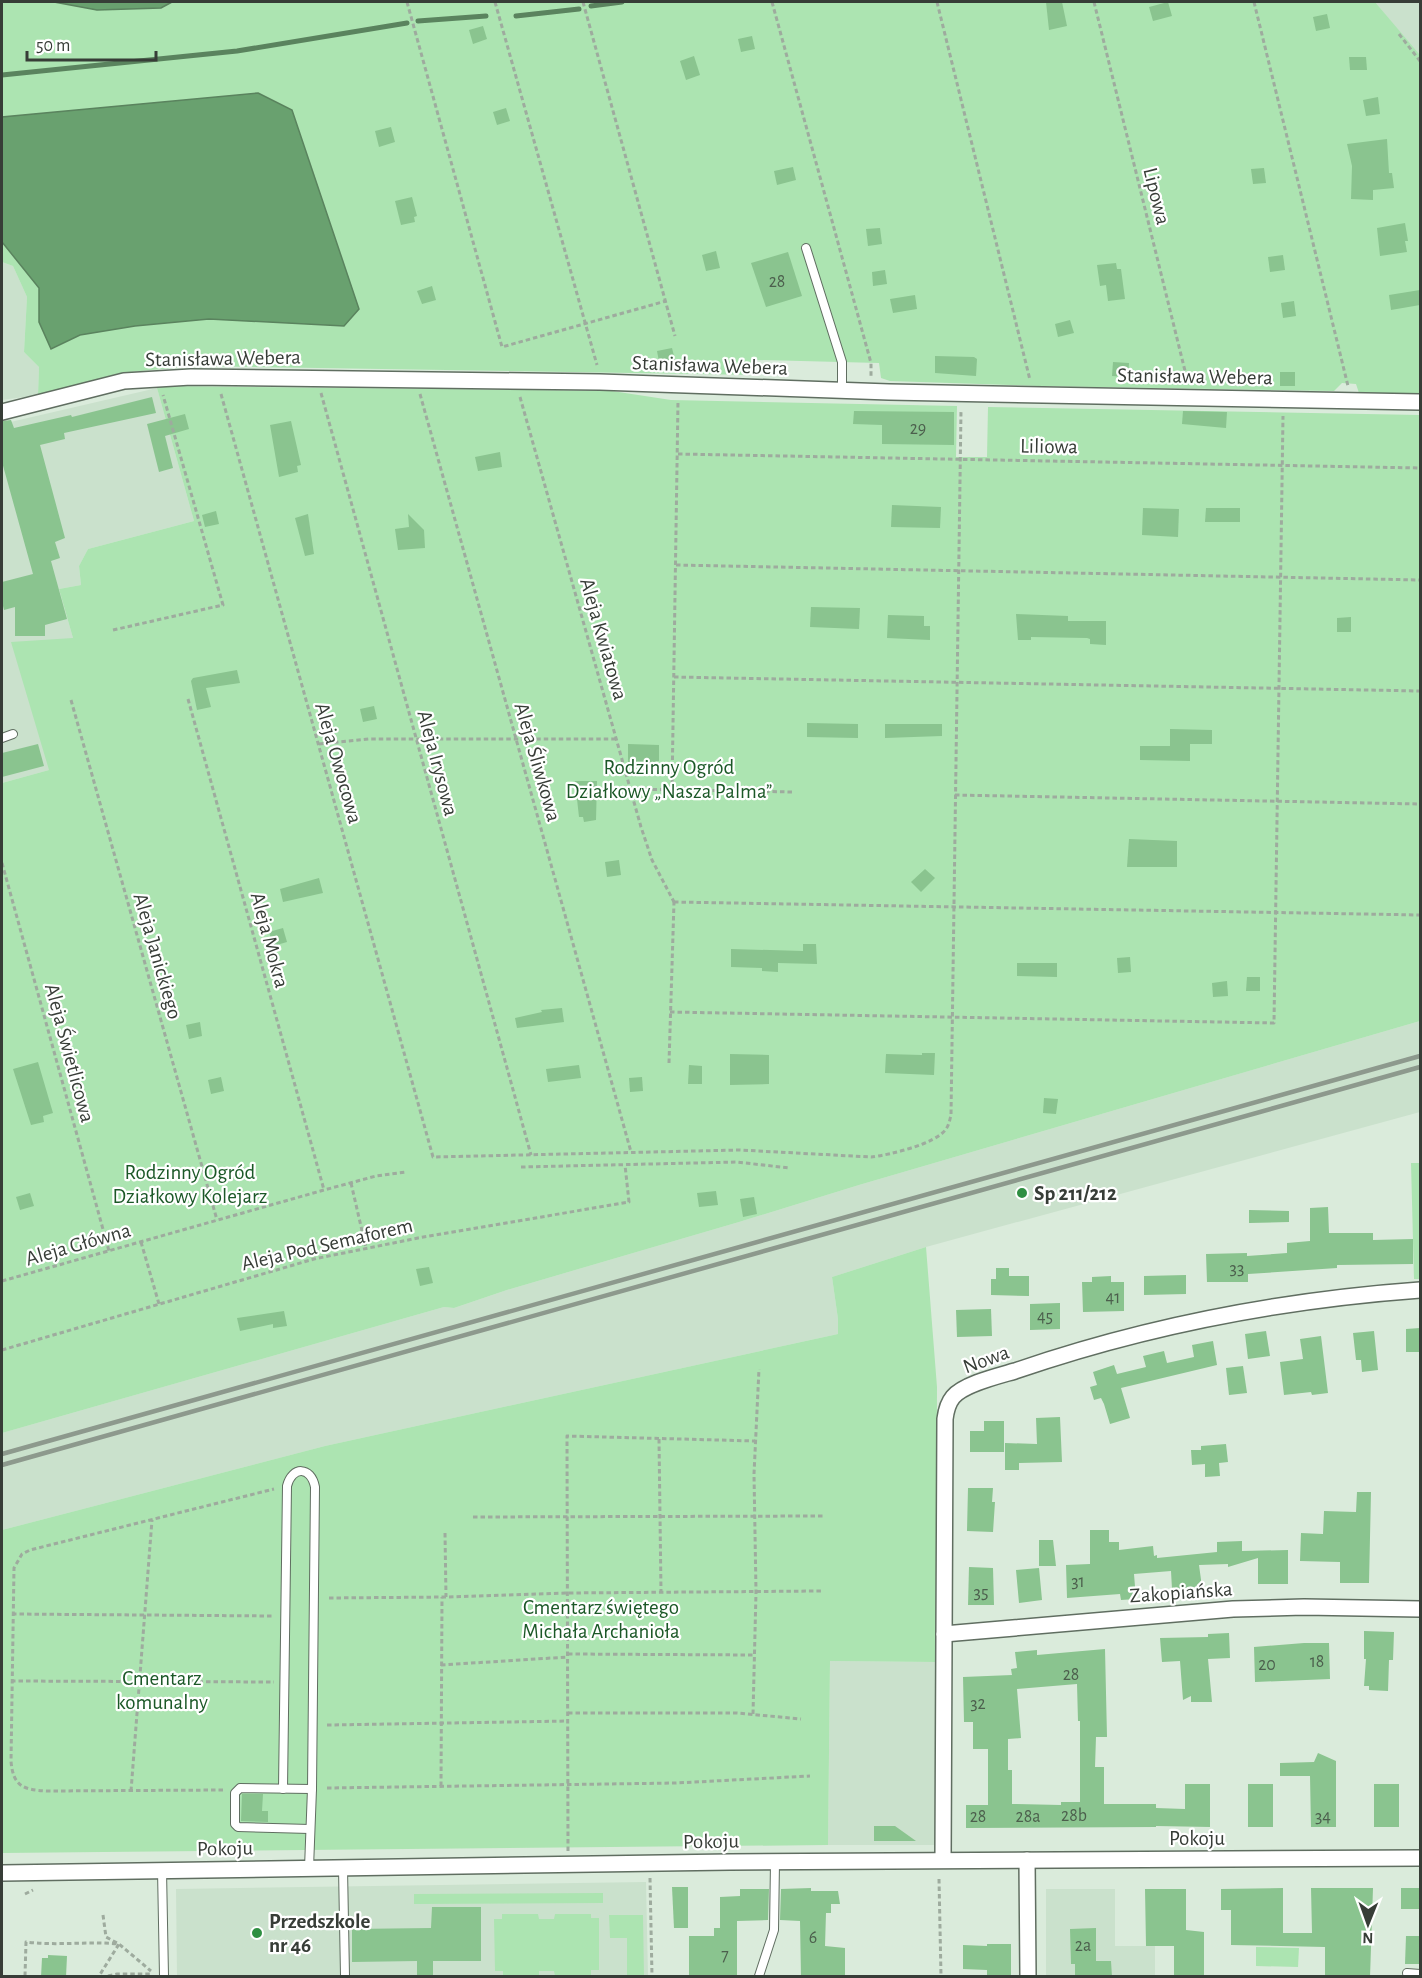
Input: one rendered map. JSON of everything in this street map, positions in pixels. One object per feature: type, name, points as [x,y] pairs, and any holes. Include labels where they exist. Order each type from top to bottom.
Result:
[{"type":"street","name":"Stanisława Webera","points":[[3,408],[124,381],[161,377],[600,382],[871,391],[1420,402]]},
{"type":"street","name":"Nowa","points":[[943,1860],[945,1419],[947,1407],[953,1397],[962,1389],[1089,1346],[1142,1332],[1302,1303],[1420,1290]]},
{"type":"street","name":"Zakopiańska","points":[[944,1634],[1233,1609],[1304,1607],[1420,1609]]},
{"type":"street","name":"Pokoju","points":[[2,1873],[943,1860],[1420,1858]]},
{"type":"street","points":[[1027,1860],[1028,1977]]},
{"type":"lane","points":[[806,248],[842,362],[842,390]]},
{"type":"lane","points":[[2,738],[13,734]]},
{"type":"lane","points":[[283,1789],[287,1486],[289,1478],[294,1473],[303,1471],[309,1473],[314,1479],[315,1487],[309,1868]]},
{"type":"lane","points":[[310,1829],[238,1827],[235,1824],[237,1790],[312,1789]]},
{"type":"lane","points":[[759,1977],[774,1930],[775,1862]]},
{"type":"lane","points":[[343,1868],[345,1977]]},
{"type":"lane","points":[[162,1870],[164,1977]]},
{"type":"lane","points":[[1407,1973],[1420,1974]]},
{"type":"path","points":[[406,2],[502,347],[666,302]]},
{"type":"path","points":[[495,2],[600,382]]},
{"type":"path","points":[[583,2],[675,336]]},
{"type":"path","points":[[772,2],[870,363],[871,391]]},
{"type":"path","points":[[937,2],[1029,374],[1030,394]]},
{"type":"path","name":"Lipowa","points":[[1094,2],[1190,397]]},
{"type":"path","points":[[1254,2],[1348,383],[1347,400]]},
{"type":"path","points":[[1398,34],[1420,61]]},
{"type":"path","points":[[113,630],[224,605],[161,377]]},
{"type":"path","name":"Aleja Owocowa","points":[[216,377],[433,1157],[531,1155]]},
{"type":"path","name":"Aleja Irysowa","points":[[317,378],[531,1155]]},
{"type":"path","name":"Aleja Śliwkowa","points":[[416,380],[631,1152]]},
{"type":"path","name":"Aleja Kwiatowa","points":[[515,381],[630,789],[652,860],[674,902]]},
{"type":"path","points":[[672,789],[679,384]]},
{"type":"path","points":[[531,1155],[740,1150],[871,1157],[905,1151],[939,1136],[946,1129],[951,1115],[961,393]]},
{"type":"path","points":[[670,1012],[1274,1023],[1284,399]]},
{"type":"path","name":"Liliowa","points":[[678,454],[1420,468]]},
{"type":"path","points":[[676,565],[1420,580]]},
{"type":"path","points":[[674,677],[1420,691]]},
{"type":"path","name":"Aleja Mokra","points":[[188,699],[324,1190]]},
{"type":"path","name":"Aleja Janickiego","points":[[71,700],[217,1220]]},
{"type":"path","points":[[318,744],[369,739],[617,739]]},
{"type":"path","points":[[630,789],[793,792]]},
{"type":"path","points":[[956,795],[1420,804]]},
{"type":"path","name":"Aleja Świetlicowa","points":[[2,863],[109,1251]]},
{"type":"path","points":[[669,1063],[674,902],[1420,915]]},
{"type":"path","points":[[521,1167],[737,1162],[789,1168]]},
{"type":"path","name":"Aleja Pod Semaforem","points":[[2,1350],[314,1259],[629,1202],[625,1165]]},
{"type":"path","name":"Aleja Główna","points":[[2,1280],[376,1176],[406,1172]]},
{"type":"path","points":[[351,1183],[366,1248]]},
{"type":"path","points":[[141,1242],[159,1304]]},
{"type":"path","points":[[753,1714],[756,1592],[755,1441],[759,1369]]},
{"type":"path","points":[[568,1864],[567,1436],[755,1441]]},
{"type":"path","points":[[659,1439],[662,1592]]},
{"type":"path","points":[[237,1790],[32,1791],[19,1785],[12,1775],[11,1761],[14,1568],[22,1554],[30,1550],[287,1486]]},
{"type":"path","points":[[473,1517],[824,1516]]},
{"type":"path","points":[[131,1791],[152,1520]]},
{"type":"path","points":[[445,1533],[447,1597]]},
{"type":"path","points":[[328,1598],[821,1591]]},
{"type":"path","points":[[441,1597],[441,1786]]},
{"type":"path","points":[[12,1614],[285,1616]]},
{"type":"path","points":[[441,1665],[568,1655],[755,1655]]},
{"type":"path","points":[[11,1681],[284,1682]]},
{"type":"path","points":[[568,1713],[753,1714],[801,1719]]},
{"type":"path","points":[[327,1725],[568,1721]]},
{"type":"path","points":[[327,1788],[676,1783],[810,1776]]},
{"type":"path","points":[[650,1878],[652,1977]]},
{"type":"path","points":[[939,1879],[942,1977]]},
{"type":"path","points":[[103,1915],[106,1937],[119,1944],[155,1975]]},
{"type":"path","points":[[25,1977],[26,1942],[46,1945],[101,1942],[119,1944]]},
{"type":"path","points":[[99,1977],[119,1944]]},
{"type":"path","points":[[108,1977],[117,1974],[155,1975]]},
{"type":"shaded area","points":[[54,2],[172,2],[161,8],[97,10]]},
{"type":"shaded area","points":[[1375,2],[1420,2],[1420,55],[1399,31]]},
{"type":"shaded area","points":[[258,93],[292,110],[359,309],[344,326],[209,319],[135,326],[80,335],[51,349],[39,322],[39,288],[2,242],[2,117]]},
{"type":"shaded area","points":[[2,262],[13,266],[27,297],[24,352],[39,367],[38,395],[2,400]]},
{"type":"shaded area","points":[[157,388],[194,521],[88,549],[79,566],[81,585],[59,589],[73,638],[49,770],[2,783],[2,424]]},
{"type":"shaded area","points":[[1420,1021],[1420,1112],[926,1247],[832,1277],[838,1334],[325,1446],[2,1530],[2,1433],[444,1307],[454,1308],[507,1290],[859,1185]]},
{"type":"shaded area","points":[[830,1661],[936,1662],[935,1845],[828,1845]]},
{"type":"shaded area","points":[[646,1882],[648,1976],[177,1976],[176,1889]]},
{"type":"shaded area","points":[[1046,1889],[1115,1889],[1115,1946],[1155,1946],[1155,1976],[1046,1976]]},
{"type":"green space","points":[[2,2],[54,2],[97,10],[161,8],[172,2],[1375,2],[1420,55],[1420,394],[1359,393],[1356,384],[1342,383],[1334,391],[890,381],[881,378],[879,363],[757,360],[757,375],[193,366],[120,373],[38,395],[39,367],[24,352],[27,297],[13,266],[2,262],[2,242],[39,288],[39,322],[52,349],[80,335],[135,326],[209,319],[344,326],[46,114],[2,117]]},
{"type":"green space","name":"Rodzinny Ogród Działkowy „Nasza Palma”","points":[[165,386],[612,391],[671,400],[957,406],[956,457],[987,457],[988,407],[1420,415],[1420,1021],[859,1185],[507,1290],[454,1308],[444,1307],[2,1433],[2,783],[49,770],[11,642],[73,638],[59,589],[81,585],[79,566],[88,549],[194,521],[157,388]]},
{"type":"green space","points":[[1411,1163],[1420,1163],[1420,1279],[1414,1279]]},
{"type":"green space","points":[[926,1247],[937,1387],[936,1662],[830,1661],[828,1845],[2,1853],[2,1530],[325,1446],[838,1334],[832,1277]]},
{"type":"green space","points":[[603,1893],[603,1903],[414,1904],[414,1894]]},
{"type":"green space","points":[[502,1914],[538,1914],[539,1919],[554,1919],[555,1914],[591,1914],[591,1918],[599,1918],[599,1970],[591,1970],[591,1975],[555,1976],[554,1971],[539,1971],[539,1976],[503,1976],[503,1971],[495,1971],[494,1919],[502,1919]]},
{"type":"green space","points":[[609,1915],[643,1915],[644,1976],[627,1976],[627,1938],[610,1938]]},
{"type":"green space","points":[[1256,1947],[1299,1948],[1298,1967],[1256,1966]]},
{"type":"building","points":[[1046,2],[1062,2],[1067,26],[1049,30]]},
{"type":"building","points":[[1168,2],[1172,16],[1153,21],[1149,7]]},
{"type":"building","points":[[1327,14],[1330,28],[1316,31],[1313,17]]},
{"type":"building","points":[[483,26],[487,39],[473,44],[469,30]]},
{"type":"building","points":[[752,36],[755,49],[741,52],[738,39]]},
{"type":"building","points":[[694,56],[700,75],[686,80],[680,61]]},
{"type":"building","points":[[1349,57],[1366,57],[1367,70],[1350,70]]},
{"type":"building","points":[[1378,97],[1380,114],[1366,116],[1363,100]]},
{"type":"building","points":[[506,108],[510,121],[497,125],[493,112]]},
{"type":"building","points":[[391,127],[395,142],[379,147],[375,131]]},
{"type":"building","points":[[1387,139],[1389,173],[1392,173],[1394,188],[1373,190],[1373,200],[1351,199],[1352,166],[1347,144]]},
{"type":"building","points":[[793,167],[796,180],[777,185],[774,171]]},
{"type":"building","points":[[1264,168],[1266,183],[1253,184],[1251,169]]},
{"type":"building","points":[[412,197],[417,216],[414,217],[415,222],[401,225],[395,201]]},
{"type":"building","points":[[1405,223],[1407,252],[1380,256],[1377,228]]},
{"type":"building","points":[[880,228],[882,244],[868,246],[866,229]]},
{"type":"building","points":[[716,251],[720,268],[706,271],[702,255]]},
{"type":"building","points":[[788,252],[802,296],[766,307],[751,263]]},
{"type":"building","points":[[1283,255],[1285,270],[1270,272],[1268,257]]},
{"type":"building","points":[[1116,263],[1117,269],[1121,269],[1125,299],[1108,301],[1106,285],[1100,286],[1097,265]]},
{"type":"building","points":[[885,270],[887,284],[873,286],[872,272]]},
{"type":"building","points":[[432,286],[436,300],[422,304],[417,291]]},
{"type":"building","points":[[1420,290],[1420,305],[1391,310],[1389,295]]},
{"type":"building","points":[[915,295],[917,309],[893,313],[890,299]]},
{"type":"building","points":[[1294,301],[1296,316],[1283,318],[1281,303]]},
{"type":"building","points":[[1070,320],[1074,333],[1058,337],[1055,324]]},
{"type":"building","points":[[672,348],[676,364],[660,367],[657,351]]},
{"type":"building","points":[[935,356],[974,357],[977,359],[976,376],[935,373]]},
{"type":"building","points":[[1113,362],[1129,363],[1128,377],[1112,376]]},
{"type":"building","points":[[1280,372],[1295,372],[1295,386],[1280,386]]},
{"type":"building","points":[[152,397],[156,413],[64,433],[65,439],[40,445],[65,538],[55,542],[60,558],[51,561],[67,619],[45,625],[45,636],[15,636],[15,607],[4,610],[2,582],[33,574],[2,462],[2,421],[11,420],[14,428],[71,415],[72,417]]},
{"type":"building","points":[[854,411],[954,412],[954,445],[882,444],[882,425],[853,424]]},
{"type":"building","points":[[1183,411],[1227,412],[1226,428],[1182,424]]},
{"type":"building","points":[[185,414],[189,429],[165,436],[173,468],[159,472],[147,424]]},
{"type":"building","points":[[291,421],[301,465],[297,466],[298,472],[279,477],[270,425]]},
{"type":"building","points":[[500,452],[502,467],[478,471],[475,457]]},
{"type":"building","points":[[892,505],[941,507],[940,528],[891,527]]},
{"type":"building","points":[[1143,508],[1179,509],[1178,537],[1142,535]]},
{"type":"building","points":[[1206,508],[1240,508],[1240,522],[1205,522]]},
{"type":"building","points":[[216,511],[219,524],[205,527],[202,515]]},
{"type":"building","points":[[308,514],[314,554],[305,556],[295,518]]},
{"type":"building","points":[[408,514],[424,530],[425,548],[398,550],[395,529],[409,527]]},
{"type":"building","points":[[811,607],[860,608],[859,629],[810,627]]},
{"type":"building","points":[[1016,614],[1068,616],[1068,621],[1106,621],[1106,645],[1090,644],[1090,639],[1087,638],[1031,637],[1031,640],[1018,640]]},
{"type":"building","points":[[888,615],[924,616],[924,626],[930,626],[930,640],[887,638]]},
{"type":"building","points":[[1351,617],[1351,632],[1337,632],[1337,618]]},
{"type":"building","points":[[237,670],[240,683],[206,688],[211,707],[197,710],[191,681],[193,678]]},
{"type":"building","points":[[374,706],[377,719],[363,722],[360,709]]},
{"type":"building","points":[[807,723],[858,724],[858,738],[807,737]]},
{"type":"building","points":[[885,724],[942,724],[942,736],[885,738]]},
{"type":"building","points":[[1170,729],[1212,730],[1212,744],[1190,744],[1190,761],[1140,760],[1140,746],[1170,746]]},
{"type":"building","points":[[38,744],[44,766],[2,777],[2,753]]},
{"type":"building","points":[[628,744],[659,745],[659,761],[656,761],[656,765],[628,764]]},
{"type":"building","points":[[575,781],[597,781],[596,820],[584,822],[583,817],[579,817]]},
{"type":"building","points":[[1129,839],[1177,841],[1177,867],[1127,867]]},
{"type":"building","points":[[619,860],[621,875],[607,877],[605,862]]},
{"type":"building","points":[[925,869],[935,878],[921,892],[911,882]]},
{"type":"building","points":[[319,878],[323,893],[283,902],[280,889]]},
{"type":"building","points":[[283,928],[287,942],[273,946],[269,932]]},
{"type":"building","points":[[803,944],[816,944],[817,964],[778,963],[778,972],[762,971],[762,968],[731,967],[731,949],[803,951]]},
{"type":"building","points":[[1130,957],[1131,972],[1118,973],[1117,958]]},
{"type":"building","points":[[1017,963],[1057,963],[1057,977],[1017,976]]},
{"type":"building","points":[[1247,977],[1260,977],[1260,991],[1246,991]]},
{"type":"building","points":[[1227,981],[1228,996],[1213,997],[1212,983]]},
{"type":"building","points":[[562,1008],[564,1022],[517,1028],[515,1018],[542,1012],[541,1010]]},
{"type":"building","points":[[200,1022],[202,1036],[189,1039],[186,1025]]},
{"type":"building","points":[[922,1053],[935,1053],[934,1075],[885,1073],[886,1054],[922,1055]]},
{"type":"building","points":[[730,1054],[769,1055],[769,1084],[730,1085]]},
{"type":"building","points":[[38,1062],[53,1113],[43,1116],[44,1122],[31,1125],[13,1069]]},
{"type":"building","points":[[579,1065],[581,1078],[548,1082],[546,1069]]},
{"type":"building","points":[[689,1065],[702,1066],[702,1084],[688,1084]]},
{"type":"building","points":[[221,1077],[224,1091],[211,1094],[208,1080]]},
{"type":"building","points":[[642,1077],[643,1091],[630,1092],[629,1078]]},
{"type":"building","points":[[1044,1098],[1058,1099],[1056,1114],[1043,1113]]},
{"type":"building","points":[[716,1191],[718,1205],[699,1207],[697,1193]]},
{"type":"building","points":[[30,1193],[34,1206],[20,1210],[16,1197]]},
{"type":"building","points":[[754,1197],[757,1214],[743,1217],[740,1199]]},
{"type":"building","points":[[1328,1207],[1329,1233],[1373,1233],[1373,1240],[1413,1239],[1413,1264],[1337,1265],[1337,1268],[1248,1274],[1248,1282],[1207,1282],[1206,1254],[1247,1253],[1247,1256],[1287,1253],[1287,1243],[1310,1241],[1310,1208]]},
{"type":"building","points":[[1249,1210],[1289,1211],[1289,1222],[1249,1223]]},
{"type":"building","points":[[429,1267],[433,1283],[420,1286],[416,1269]]},
{"type":"building","points":[[996,1268],[1009,1268],[1009,1276],[1029,1276],[1029,1296],[991,1295],[991,1279],[996,1279]]},
{"type":"building","points":[[1186,1275],[1186,1294],[1144,1295],[1144,1276]]},
{"type":"building","points":[[1111,1276],[1111,1282],[1124,1282],[1124,1311],[1083,1312],[1082,1282],[1092,1282],[1092,1277]]},
{"type":"building","points":[[1060,1303],[1060,1329],[1030,1330],[1030,1304]]},
{"type":"building","points":[[991,1309],[992,1336],[957,1337],[956,1310]]},
{"type":"building","points":[[284,1311],[287,1326],[273,1328],[273,1324],[240,1331],[237,1318]]},
{"type":"building","points":[[1420,1328],[1420,1352],[1406,1352],[1406,1329]]},
{"type":"building","points":[[1266,1331],[1270,1356],[1248,1359],[1245,1334]]},
{"type":"building","points":[[1374,1331],[1378,1370],[1362,1372],[1361,1360],[1356,1360],[1353,1333]]},
{"type":"building","points":[[1321,1336],[1328,1393],[1284,1395],[1280,1362],[1303,1359],[1300,1339]]},
{"type":"building","points":[[1213,1341],[1217,1365],[1121,1388],[1130,1418],[1110,1424],[1101,1398],[1094,1400],[1090,1387],[1097,1385],[1093,1372],[1114,1365],[1117,1374],[1146,1367],[1143,1356],[1164,1351],[1167,1363],[1194,1357],[1192,1345]]},
{"type":"building","points":[[1243,1366],[1247,1393],[1229,1395],[1226,1368]]},
{"type":"building","points":[[1060,1417],[1062,1462],[1019,1463],[1019,1470],[1005,1470],[1005,1443],[1037,1444],[1036,1418]]},
{"type":"building","points":[[984,1421],[1004,1421],[1004,1452],[970,1452],[970,1431],[984,1431]]},
{"type":"building","points":[[1226,1444],[1228,1462],[1219,1463],[1220,1476],[1205,1477],[1205,1464],[1192,1465],[1191,1450],[1201,1450],[1201,1446]]},
{"type":"building","points":[[968,1488],[993,1488],[992,1502],[995,1502],[993,1532],[967,1531]]},
{"type":"building","points":[[1357,1492],[1371,1492],[1369,1583],[1340,1583],[1340,1562],[1300,1561],[1301,1533],[1323,1534],[1324,1511],[1356,1512]]},
{"type":"building","points":[[1090,1530],[1109,1530],[1109,1542],[1119,1542],[1119,1550],[1153,1546],[1154,1556],[1157,1555],[1157,1558],[1217,1552],[1217,1542],[1242,1541],[1242,1551],[1288,1550],[1288,1584],[1258,1584],[1258,1558],[1228,1567],[1228,1564],[1199,1565],[1202,1587],[1172,1589],[1171,1571],[1134,1574],[1136,1599],[1121,1600],[1120,1594],[1067,1598],[1066,1565],[1090,1564]]},
{"type":"building","points":[[1039,1540],[1053,1540],[1056,1566],[1039,1566]]},
{"type":"building","points":[[969,1567],[993,1568],[994,1605],[968,1605]]},
{"type":"building","points":[[1039,1568],[1042,1600],[1019,1603],[1016,1570]]},
{"type":"building","points":[[1364,1631],[1394,1632],[1393,1660],[1389,1660],[1388,1691],[1369,1690],[1369,1686],[1364,1686],[1366,1659],[1364,1659]]},
{"type":"building","points":[[1229,1633],[1230,1658],[1208,1659],[1212,1702],[1191,1702],[1191,1696],[1183,1700],[1180,1661],[1162,1662],[1160,1638],[1208,1637],[1208,1634]]},
{"type":"building","points":[[1329,1643],[1330,1679],[1255,1682],[1254,1647]]},
{"type":"building","points":[[1105,1649],[1107,1737],[1096,1737],[1095,1767],[1104,1767],[1104,1804],[1156,1804],[1156,1808],[1185,1809],[1185,1784],[1210,1784],[1210,1827],[966,1828],[966,1805],[988,1805],[988,1749],[973,1749],[973,1722],[964,1722],[963,1677],[1012,1675],[1011,1669],[1017,1668],[1015,1652],[1037,1650],[1037,1655]],"holes":[[[1077,1684],[1078,1721],[1080,1721],[1080,1802],[1061,1802],[1061,1805],[1012,1804],[1012,1770],[1008,1770],[1008,1739],[1021,1738],[1017,1689]]]},
{"type":"building","points":[[1318,1753],[1336,1761],[1336,1827],[1311,1827],[1310,1776],[1280,1776],[1280,1763],[1314,1762]]},
{"type":"building","points":[[1248,1784],[1273,1784],[1273,1827],[1248,1827]]},
{"type":"building","points":[[1374,1784],[1399,1784],[1399,1827],[1374,1827]]},
{"type":"building","points":[[242,1794],[263,1794],[262,1811],[268,1811],[268,1822],[241,1821]]},
{"type":"building","points":[[874,1826],[895,1826],[916,1841],[874,1841]]},
{"type":"building","points":[[672,1887],[688,1887],[688,1928],[674,1928]]},
{"type":"building","points":[[811,1888],[811,1891],[838,1891],[840,1904],[831,1904],[831,1913],[826,1913],[825,1946],[845,1948],[845,1977],[801,1977],[800,1921],[780,1920],[781,1889]]},
{"type":"building","points":[[1283,1888],[1283,1933],[1312,1933],[1311,1888],[1373,1888],[1370,1977],[1325,1977],[1325,1947],[1231,1945],[1231,1910],[1221,1910],[1221,1889]]},
{"type":"building","points":[[1401,1888],[1420,1888],[1420,1909],[1401,1909]]},
{"type":"building","points":[[740,1889],[769,1889],[768,1920],[737,1921],[737,1977],[689,1977],[689,1936],[714,1936],[714,1928],[720,1928],[720,1897],[740,1896]]},
{"type":"building","points":[[1145,1889],[1186,1889],[1186,1930],[1204,1932],[1204,1977],[1174,1977],[1174,1946],[1146,1946]]},
{"type":"building","points":[[432,1907],[481,1907],[481,1961],[433,1961],[433,1977],[417,1977],[417,1961],[352,1962],[352,1929],[431,1928]]},
{"type":"building","points":[[1096,1928],[1096,1961],[1111,1961],[1112,1977],[1075,1977],[1075,1964],[1071,1964],[1070,1929]]},
{"type":"building","points":[[1406,1936],[1420,1936],[1420,1964],[1405,1964]]},
{"type":"building","points":[[987,1944],[1011,1944],[1011,1977],[987,1977],[987,1970],[963,1969],[963,1945],[987,1946]]},
{"type":"building","points":[[48,1955],[67,1956],[66,1977],[41,1977],[42,1958],[48,1958]]},
{"type":"waterway","points":[[591,6],[622,2]]},
{"type":"waterway","points":[[516,16],[579,9]]},
{"type":"waterway","points":[[418,21],[486,16]]},
{"type":"waterway","points":[[2,75],[237,51],[407,23]]},
{"type":"railway","points":[[2,1454],[1420,1056]]},
{"type":"railway","points":[[2,1465],[1420,1067]]},
{"type":"place","name":"Sp 211/212","points":[[1022,1193]]},
{"type":"place","name":"Przedszkole nr 46","points":[[257,1933]]},
{"type":"park label","name":"Rodzinny Ogród Działkowy Kolejarz","points":[[190,1184]]},
{"type":"park label","name":"Cmentarz świętego Michała Archanioła","points":[[601,1619]]},
{"type":"park label","name":"Cmentarz komunalny","points":[[162,1690]]}]
